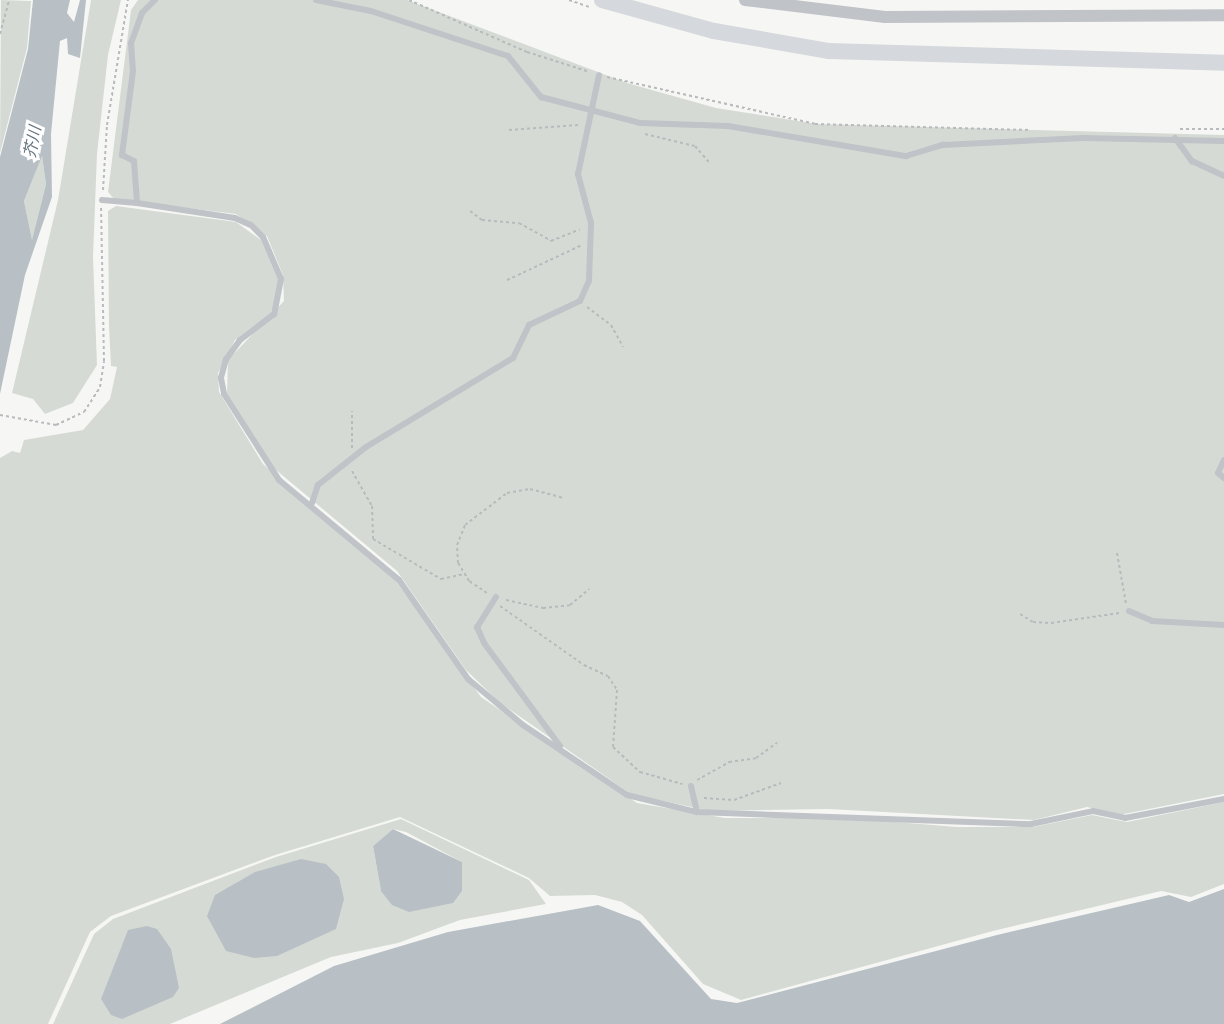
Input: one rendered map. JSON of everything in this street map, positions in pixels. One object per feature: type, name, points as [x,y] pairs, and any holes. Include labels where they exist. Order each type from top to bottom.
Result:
[{"type":"street","points":[[602,0],[714,31],[829,51],[1224,63]]},
{"type":"street","points":[[746,0],[885,17],[1153,12],[1224,15]]},
{"type":"street","points":[[1153,12],[1161,0]]},
{"type":"lane","points":[[137,203],[134,161],[122,155],[133,71],[131,44],[142,13],[155,0]]},
{"type":"lane","points":[[316,0],[391,17],[508,56],[541,97],[634,120],[728,126],[906,156],[943,145],[1175,138],[1224,141]]},
{"type":"lane","points":[[312,502],[318,485],[349,464],[366,447],[513,358],[529,325],[580,302],[589,281],[586,244],[589,231],[579,174],[599,75]]},
{"type":"lane","points":[[1175,138],[1192,161],[1224,176]]},
{"type":"lane","points":[[102,200],[235,218],[263,237],[281,279],[282,298],[269,319],[233,348],[221,378],[228,402],[263,460],[279,480],[312,502],[399,580],[468,679],[490,701],[627,795],[697,812],[1031,824],[1093,811],[1125,818],[1224,799]]},
{"type":"lane","points":[[1224,460],[1218,473],[1224,478]]},
{"type":"lane","points":[[494,599],[477,627],[484,643],[562,749]]},
{"type":"lane","points":[[1129,611],[1152,621],[1224,626]]},
{"type":"lane","points":[[691,786],[697,812]]},
{"type":"path","points":[[0,34],[9,0]]},
{"type":"path","points":[[0,415],[32,424],[56,424],[84,411],[100,387],[102,200],[106,125],[128,0]]},
{"type":"path","points":[[409,0],[527,52],[599,75],[815,124],[1037,130]]},
{"type":"path","points":[[634,120],[646,135],[695,146],[710,163]]},
{"type":"path","points":[[509,130],[578,124],[587,131]]},
{"type":"path","points":[[1176,129],[1224,129]]},
{"type":"path","points":[[470,211],[482,220],[519,222],[551,241],[574,227],[589,231]]},
{"type":"path","points":[[507,280],[586,244]]},
{"type":"path","points":[[580,302],[611,325],[623,347]]},
{"type":"path","points":[[352,411],[348,441],[349,464],[362,482],[372,506],[374,539],[441,579],[465,574]]},
{"type":"path","points":[[563,498],[530,489],[486,504],[465,525],[457,545],[465,574],[494,599],[584,665],[608,676],[617,690],[613,747],[622,760],[659,780],[691,786],[705,773],[756,758],[777,743]]},
{"type":"path","points":[[1020,614],[1033,622],[1051,623],[1129,611],[1117,553]]},
{"type":"path","points":[[494,599],[543,608],[570,605],[590,589]]},
{"type":"path","points":[[693,794],[734,800],[781,783]]},
{"type":"shaded area","points":[[1,0],[31,1],[27,48],[0,153]]},
{"type":"shaded area","points":[[91,0],[121,0],[108,55],[97,154],[93,257],[97,365],[73,403],[45,414],[33,399],[12,393],[58,200]]},
{"type":"shaded area","points":[[138,0],[407,0],[627,83],[716,108],[817,124],[1224,135],[1224,794],[1119,815],[1087,807],[1034,820],[828,809],[710,811],[631,794],[499,702],[466,670],[397,571],[270,465],[227,394],[228,360],[284,301],[283,275],[267,236],[236,214],[114,199],[108,192],[131,10]]},
{"type":"shaded area","points":[[42,155],[46,184],[32,241],[24,201]]},
{"type":"shaded area","points":[[116,206],[236,222],[261,240],[279,281],[278,297],[271,313],[235,340],[218,373],[219,392],[263,464],[395,580],[481,697],[637,803],[725,818],[846,818],[957,827],[1033,827],[1092,815],[1127,822],[1224,802],[1224,884],[1191,897],[1161,891],[993,931],[741,1000],[703,984],[642,915],[622,902],[595,895],[550,896],[529,878],[400,817],[275,855],[111,916],[90,932],[48,1024],[0,1024],[0,458],[12,451],[20,453],[24,440],[83,430],[110,399],[117,367],[111,366],[108,211]]},
{"type":"shaded area","points":[[401,819],[529,880],[546,904],[460,920],[398,943],[331,957],[170,1024],[53,1024],[94,934],[113,919],[276,857]],"holes":[[[393,829],[406,832],[462,862],[381,891],[373,846]]]},
{"type":"water","name":"芥川","points":[[33,0],[70,0],[67,13],[74,22],[80,0],[86,0],[80,58],[68,54],[67,38],[60,41],[51,134],[52,197],[25,275],[0,394],[0,157],[28,49]],"holes":[[[42,156],[46,184],[32,240],[24,201]]]},
{"type":"water","points":[[393,829],[462,862],[462,891],[453,903],[409,912],[392,905],[381,891],[373,846]]},
{"type":"water","points":[[301,859],[326,864],[339,877],[344,899],[336,929],[277,956],[254,958],[226,951],[207,916],[215,895],[255,872]]},
{"type":"water","points":[[1224,889],[1224,1024],[220,1024],[334,966],[448,932],[598,905],[640,921],[711,999],[737,1003],[997,935],[1169,895],[1189,902]]},
{"type":"water","points":[[147,926],[157,929],[171,949],[179,988],[173,997],[122,1019],[111,1015],[101,999],[128,930]]}]
